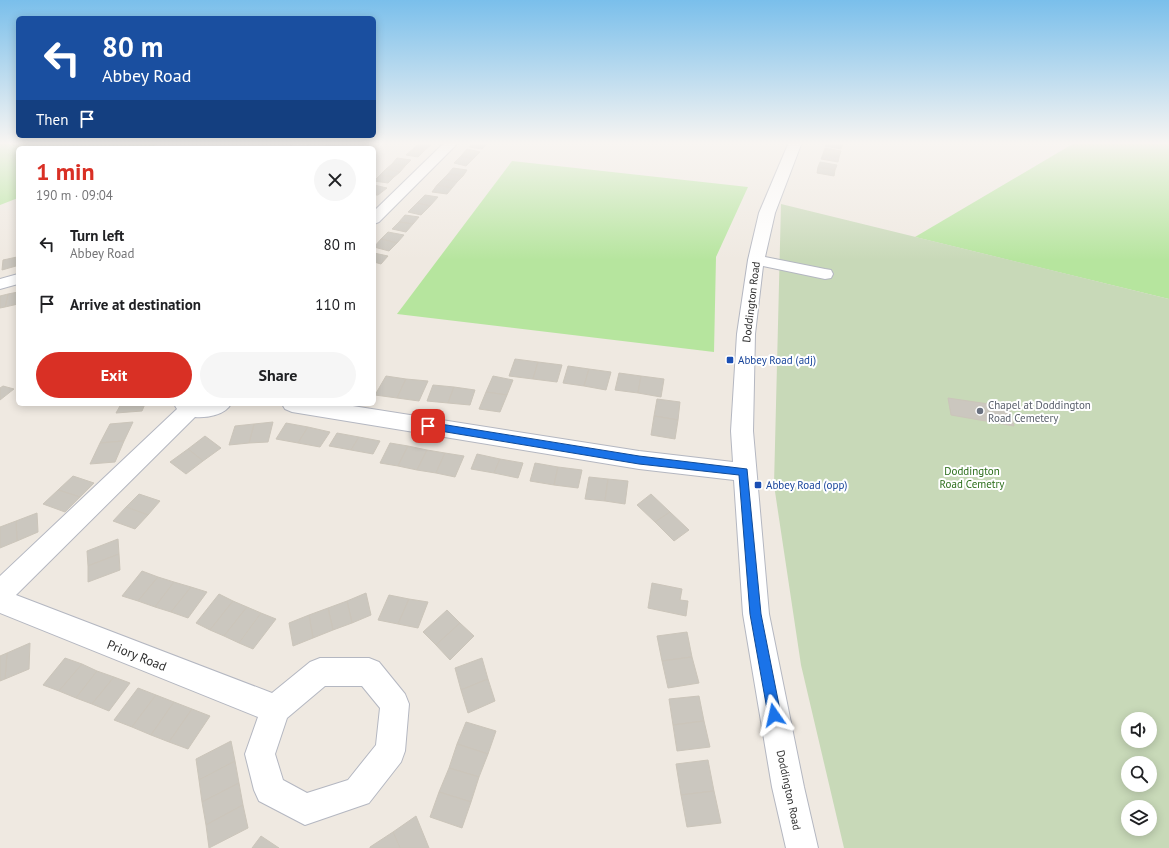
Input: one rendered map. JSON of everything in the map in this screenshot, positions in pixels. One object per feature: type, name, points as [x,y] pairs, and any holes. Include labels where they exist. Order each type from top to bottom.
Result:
[{"type":"street","points":[[376,217],[412,182]]},
{"type":"street","name":"Doddington Road","points":[[779,182],[767,213],[756,260],[746,334],[742,431],[756,614],[788,787],[802,848]]},
{"type":"street","points":[[756,260],[825,274]]},
{"type":"street","points":[[0,284],[16,280]]},
{"type":"street","points":[[0,593],[187,406],[203,409],[214,406]]},
{"type":"street","points":[[304,406],[639,460],[744,472]]},
{"type":"street","name":"Priory Road","points":[[0,601],[275,709]]},
{"type":"street","points":[[320,672],[368,672],[395,704],[390,752],[358,792],[305,809],[270,790],[260,754],[275,709],[320,672]]},
{"type":"green space","points":[[0,182],[16,182],[16,199],[0,205]]},
{"type":"green space","points":[[497,182],[699,182],[748,187],[716,257],[714,352],[397,314]]},
{"type":"green space","points":[[1009,182],[1169,182],[1169,299],[915,237]]},
{"type":"green space","name":"Doddington Road Cemetry","points":[[781,204],[1169,299],[1169,848],[844,848],[801,665],[774,485]]},
{"type":"building","points":[[440,182],[457,182],[452,188],[437,185]]},
{"type":"building","points":[[376,185],[387,188],[376,195]]},
{"type":"building","points":[[437,185],[452,188],[447,194],[432,192]]},
{"type":"building","points":[[425,195],[438,197],[430,206],[417,203]]},
{"type":"building","points":[[417,203],[430,206],[421,215],[408,212]]},
{"type":"building","points":[[405,215],[419,217],[413,224],[399,222]]},
{"type":"building","points":[[399,222],[413,224],[406,232],[392,229]]},
{"type":"building","points":[[388,232],[404,235],[397,243],[381,239]]},
{"type":"building","points":[[381,239],[397,243],[389,251],[376,248],[376,245]]},
{"type":"building","points":[[376,253],[388,256],[381,264],[376,263]]},
{"type":"building","points":[[16,257],[16,266],[2,270],[3,260]]},
{"type":"building","points":[[16,292],[16,304],[5,307],[8,294]]},
{"type":"building","points":[[8,294],[5,307],[0,308],[0,296]]},
{"type":"building","points":[[515,359],[538,362],[533,379],[509,376]]},
{"type":"building","points":[[538,362],[562,365],[557,382],[533,379]]},
{"type":"building","points":[[568,366],[589,369],[584,386],[563,383]]},
{"type":"building","points":[[589,369],[611,372],[606,390],[584,386]]},
{"type":"building","points":[[619,373],[641,376],[638,393],[615,390]]},
{"type":"building","points":[[386,376],[406,379],[397,398],[376,395]]},
{"type":"building","points":[[493,376],[513,380],[507,395],[486,392]]},
{"type":"building","points":[[641,376],[664,379],[661,397],[638,393]]},
{"type":"building","points":[[406,379],[428,381],[419,401],[397,398]]},
{"type":"building","points":[[433,385],[454,387],[448,403],[427,401]]},
{"type":"building","points":[[3,386],[14,389],[0,400],[0,388]]},
{"type":"building","points":[[454,387],[475,390],[470,405],[448,403]]},
{"type":"building","points":[[486,392],[507,395],[500,412],[479,409]]},
{"type":"building","name":"Chapel at Doddington Road Cemetery","points":[[948,398],[1009,407],[1014,426],[951,415]]},
{"type":"building","points":[[657,399],[680,402],[678,420],[654,416]]},
{"type":"building","points":[[120,406],[144,406],[142,411],[116,413]]},
{"type":"building","points":[[654,416],[678,420],[675,439],[651,435]]},
{"type":"building","points":[[133,422],[124,441],[100,443],[110,424]]},
{"type":"building","points":[[273,422],[268,442],[249,443],[254,424]]},
{"type":"building","points":[[286,423],[308,427],[298,443],[276,439]]},
{"type":"building","points":[[254,424],[249,443],[229,445],[235,426]]},
{"type":"building","points":[[308,427],[330,432],[320,447],[298,443]]},
{"type":"building","points":[[337,433],[359,437],[351,450],[329,446]]},
{"type":"building","points":[[205,436],[221,448],[203,461],[188,449]]},
{"type":"building","points":[[359,437],[380,441],[373,454],[351,450]]},
{"type":"building","points":[[124,441],[115,462],[90,464],[100,443]]},
{"type":"building","points":[[390,443],[408,446],[398,466],[380,463]]},
{"type":"building","points":[[408,446],[427,450],[417,470],[398,466]]},
{"type":"building","points":[[188,449],[203,461],[186,474],[170,462]]},
{"type":"building","points":[[427,450],[445,453],[436,473],[417,470]]},
{"type":"building","points":[[445,453],[464,456],[455,477],[436,473]]},
{"type":"building","points":[[477,454],[500,459],[494,473],[471,469]]},
{"type":"building","points":[[500,459],[523,463],[518,478],[494,473]]},
{"type":"building","points":[[535,463],[558,467],[554,485],[530,481]]},
{"type":"building","points":[[558,467],[582,470],[578,488],[554,485]]},
{"type":"building","points":[[73,476],[94,483],[80,497],[58,490]]},
{"type":"building","points":[[589,477],[608,479],[605,501],[585,499]]},
{"type":"building","points":[[608,479],[628,481],[625,504],[605,501]]},
{"type":"building","points":[[58,490],[80,497],[65,512],[43,504]]},
{"type":"building","points":[[139,494],[160,501],[148,515],[126,507]]},
{"type":"building","points":[[651,494],[670,512],[655,522],[637,505]]},
{"type":"building","points":[[126,507],[148,515],[135,529],[113,521]]},
{"type":"building","points":[[670,512],[689,530],[674,541],[655,522]]},
{"type":"building","points":[[37,513],[38,532],[17,541],[16,521]]},
{"type":"building","points":[[16,521],[17,541],[0,548],[0,527]]},
{"type":"building","points":[[118,539],[119,554],[88,566],[87,551]]},
{"type":"building","points":[[119,554],[120,570],[88,582],[88,566]]},
{"type":"building","points":[[142,571],[158,577],[138,601],[122,596]]},
{"type":"building","points":[[158,577],[174,582],[155,607],[138,601]]},
{"type":"building","points":[[174,582],[191,587],[171,612],[155,607]]},
{"type":"building","points":[[652,583],[682,589],[680,600],[688,601],[686,616],[648,608]]},
{"type":"building","points":[[191,587],[207,592],[188,618],[171,612]]},
{"type":"building","points":[[366,593],[371,615],[352,623],[347,601]]},
{"type":"building","points":[[219,594],[233,601],[210,630],[196,623]]},
{"type":"building","points":[[389,595],[409,599],[398,624],[378,620]]},
{"type":"building","points":[[409,599],[428,602],[418,628],[398,624]]},
{"type":"building","points":[[233,601],[247,607],[224,636],[210,630]]},
{"type":"building","points":[[347,601],[352,623],[333,630],[328,608]]},
{"type":"building","points":[[247,607],[261,613],[239,643],[224,636]]},
{"type":"building","points":[[328,608],[333,630],[313,638],[309,615]]},
{"type":"building","points":[[447,610],[460,623],[436,645],[423,632]]},
{"type":"building","points":[[261,613],[276,619],[253,649],[239,643]]},
{"type":"building","points":[[309,615],[313,638],[293,646],[289,623]]},
{"type":"building","points":[[460,623],[474,636],[450,660],[436,645]]},
{"type":"building","points":[[687,632],[692,657],[662,661],[657,636]]},
{"type":"building","points":[[30,643],[29,669],[5,679],[7,653]]},
{"type":"building","points":[[7,653],[5,679],[0,681],[0,656]]},
{"type":"building","points":[[692,657],[699,683],[668,688],[662,661]]},
{"type":"building","points":[[65,658],[82,664],[59,691],[43,685]]},
{"type":"building","points":[[482,658],[488,679],[461,690],[455,668]]},
{"type":"building","points":[[82,664],[97,671],[76,698],[59,691]]},
{"type":"building","points":[[97,671],[114,677],[92,704],[76,698]]},
{"type":"building","points":[[114,677],[130,683],[109,711],[92,704]]},
{"type":"building","points":[[488,679],[495,701],[468,713],[461,690]]},
{"type":"building","points":[[138,688],[156,695],[132,727],[114,720]]},
{"type":"building","points":[[156,695],[174,702],[151,735],[132,727]]},
{"type":"building","points":[[699,696],[704,721],[673,725],[669,699]]},
{"type":"building","points":[[174,702],[192,709],[169,742],[151,735]]},
{"type":"building","points":[[192,709],[210,716],[188,749],[169,742]]},
{"type":"building","points":[[704,721],[710,747],[677,751],[673,725]]},
{"type":"building","points":[[466,722],[496,731],[488,754],[457,744]]},
{"type":"building","points":[[231,741],[235,761],[199,780],[196,759]]},
{"type":"building","points":[[457,744],[488,754],[479,777],[449,768]]},
{"type":"building","points":[[708,760],[714,791],[681,795],[676,764]]},
{"type":"building","points":[[235,761],[239,783],[202,802],[199,780]]},
{"type":"building","points":[[449,768],[479,777],[471,802],[439,792]]},
{"type":"building","points":[[239,783],[243,805],[206,825],[202,802]]},
{"type":"building","points":[[714,791],[721,823],[687,827],[681,795]]},
{"type":"building","points":[[439,792],[471,802],[462,828],[430,817]]},
{"type":"building","points":[[243,805],[248,828],[209,848],[206,825]]},
{"type":"building","points":[[416,816],[429,848],[400,848],[393,832]]},
{"type":"building","points":[[393,832],[400,848],[370,848],[370,847]]},
{"type":"building","points":[[261,836],[279,848],[252,848]]},
{"type":"place","name":"Abbey Road (adj)","points":[[730,360]]},
{"type":"place","name":"Chapel at Doddington Road Cemetery","points":[[980,411]]},
{"type":"place","name":"Abbey Road (opp)","points":[[758,485]]},
{"type":"route","points":[[428,426],[639,460],[744,472],[756,614],[774,715]]}]
